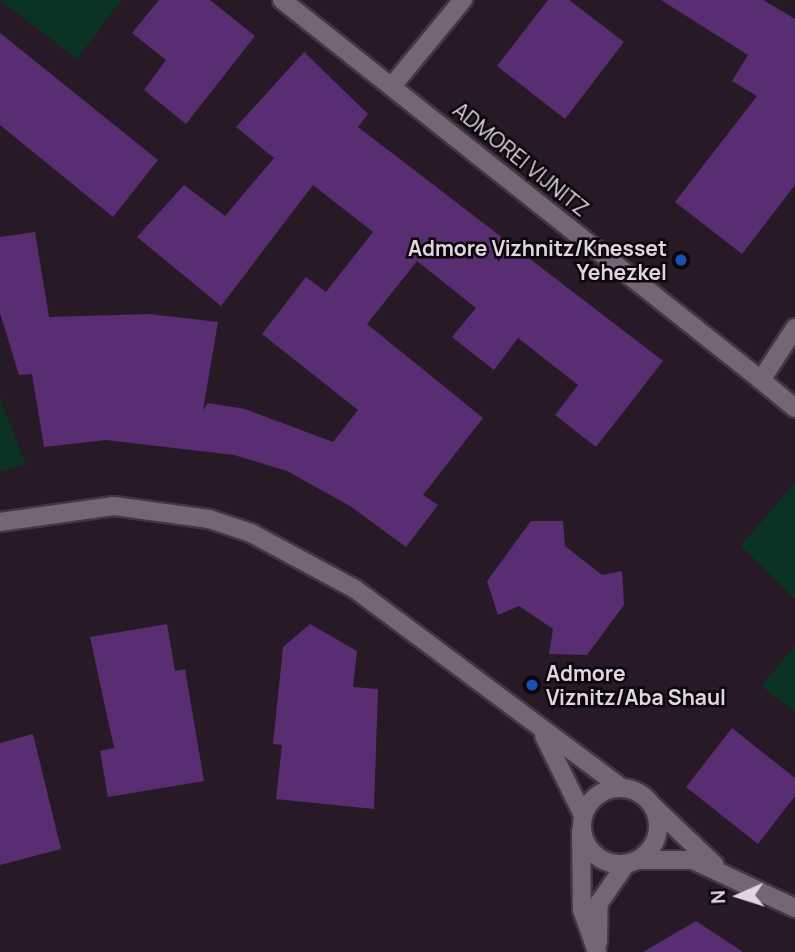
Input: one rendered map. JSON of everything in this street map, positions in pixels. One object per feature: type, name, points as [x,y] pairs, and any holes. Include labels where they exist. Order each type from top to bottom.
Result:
[{"type":"street","name":"ADMOREI VIJNITZ","points":[[282,0],[795,408]]},
{"type":"street","points":[[392,86],[463,0]]},
{"type":"street","points":[[761,380],[795,328]]},
{"type":"street","points":[[0,522],[114,506],[209,519],[251,533],[355,589],[621,787],[652,805],[723,873]]},
{"type":"street","points":[[539,727],[601,859],[632,862],[679,858],[723,873],[795,908]]},
{"type":"street","points":[[598,952],[579,884],[582,821],[597,794],[621,787]]},
{"type":"street","points":[[598,952],[599,903],[632,862],[655,842],[652,805]]},
{"type":"green space","points":[[0,0],[121,0],[77,59]]},
{"type":"green space","points":[[0,398],[26,465],[0,472]]},
{"type":"green space","points":[[795,482],[795,599],[741,546]]},
{"type":"green space","points":[[795,646],[795,712],[761,686]]},
{"type":"building","points":[[159,0],[210,0],[255,36],[186,124],[144,90],[166,60],[132,33]]},
{"type":"building","points":[[548,0],[569,0],[624,42],[565,119],[497,66]]},
{"type":"building","points":[[661,0],[763,0],[795,19],[795,185],[742,254],[675,202],[757,96],[732,81],[748,55]]},
{"type":"building","points":[[0,33],[158,160],[113,217],[0,125]]},
{"type":"building","points":[[304,52],[368,114],[358,127],[663,361],[596,447],[555,415],[578,385],[518,338],[494,370],[452,337],[476,308],[417,261],[367,324],[483,418],[423,495],[438,505],[406,547],[350,506],[287,471],[234,455],[106,440],[44,447],[32,374],[19,375],[0,313],[0,237],[35,232],[49,317],[149,314],[218,322],[203,410],[208,403],[245,409],[333,442],[358,410],[262,334],[306,277],[326,292],[373,232],[313,185],[221,306],[137,237],[184,185],[225,216],[274,158],[236,127]]},
{"type":"building","points":[[531,521],[563,521],[565,546],[602,575],[622,571],[624,605],[587,655],[549,654],[553,629],[519,606],[498,615],[487,581]]},
{"type":"building","points":[[167,624],[175,671],[185,669],[204,781],[108,797],[100,751],[114,748],[90,637]]},
{"type":"building","points":[[310,624],[357,651],[353,687],[378,689],[374,809],[276,799],[282,745],[273,744],[283,647]]},
{"type":"building","points":[[732,728],[795,778],[795,796],[758,844],[686,787]]},
{"type":"building","points":[[33,734],[61,849],[0,865],[0,743]]},
{"type":"building","points":[[696,921],[743,952],[643,952]]},
{"type":"place","name":"Admore Vizhnitz/Knesset Yehezkel","points":[[681,260]]},
{"type":"place","name":"Admore Viznitz/Aba Shaul","points":[[532,685]]}]
